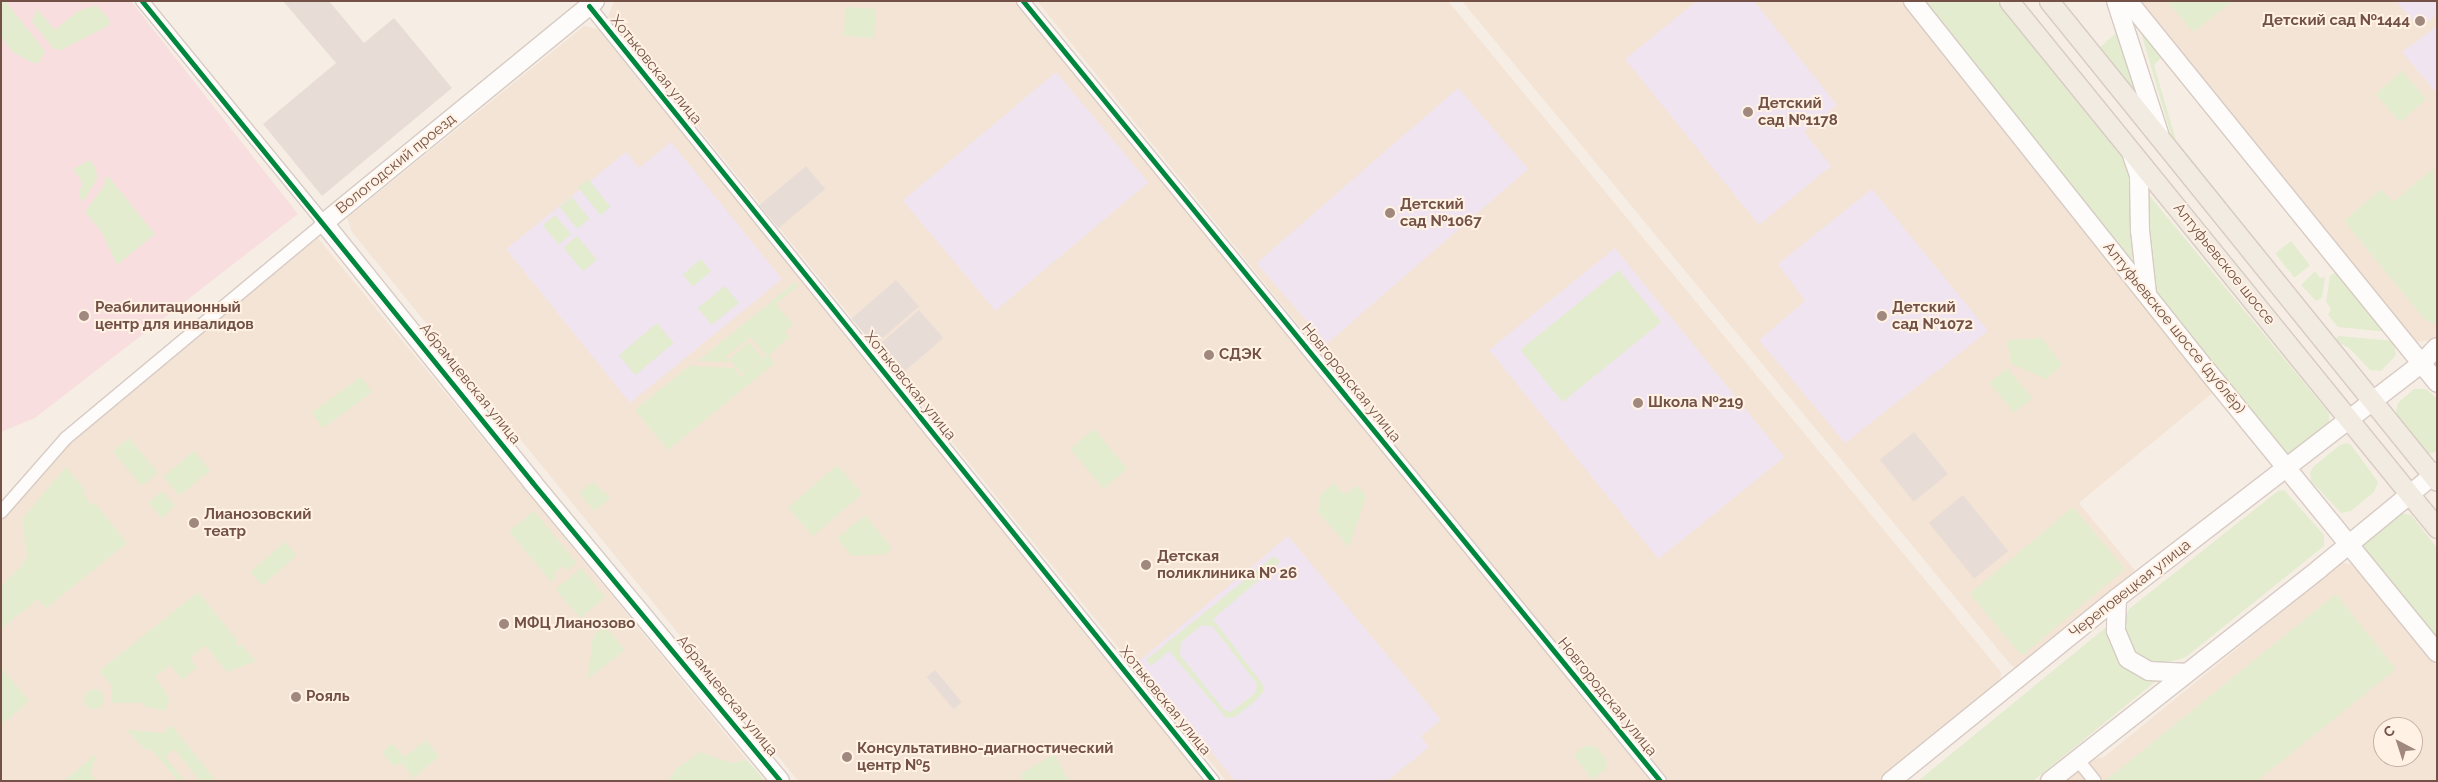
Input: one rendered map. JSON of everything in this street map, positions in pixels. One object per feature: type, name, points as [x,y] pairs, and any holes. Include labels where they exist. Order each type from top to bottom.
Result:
[{"type":"main road","name":"Алтуфьевское шоссе","points":[[2009,1],[2129,146],[2437,528]]},
{"type":"main road","name":"Алтуфьевское шоссе","points":[[2049,1],[2435,476]]},
{"type":"street","name":"Абрамцевская улица","points":[[142,1],[324,223],[532,482],[780,781]]},
{"type":"street","name":"Новгородская улица","points":[[1023,1],[1660,781]]},
{"type":"street","name":"Алтуфьевское шоссе (дублёр)","points":[[1913,1],[2286,468],[2437,653]]},
{"type":"street","points":[[2116,1],[2161,140]]},
{"type":"street","points":[[2128,1],[2437,382]]},
{"type":"street","name":"Вологодский проезд","points":[[1,512],[66,438],[324,223],[592,4]]},
{"type":"street","name":"Хотьковская улица","points":[[592,4],[1213,781]]},
{"type":"street","points":[[2129,146],[2140,175],[2140,230],[2147,295]]},
{"type":"street","name":"Череповецкая улица","points":[[1891,781],[2117,598],[2421,364],[2437,347]]},
{"type":"street","points":[[2050,781],[2184,672],[2262,615],[2348,543],[2409,494],[2435,476]]},
{"type":"street","points":[[2117,598],[2116,631],[2128,659],[2149,670],[2184,672]]},
{"type":"street","points":[[2077,759],[2095,781]]},
{"type":"shaded area","name":"Реабилитационный центр для инвалидов","points":[[1,1],[131,1],[298,214],[35,418],[1,432]]},
{"type":"shaded area","points":[[283,1],[329,1],[364,43],[394,18],[452,88],[322,196],[263,124],[336,63]]},
{"type":"shaded area","points":[[614,1],[1019,1],[1652,781],[1226,781],[608,16]]},
{"type":"shaded area","points":[[1037,1],[1448,1],[2001,672],[2000,684],[1880,781],[1666,781]]},
{"type":"shaded area","points":[[1462,1],[1901,1],[2215,391],[2079,503],[2139,575],[2017,669],[2011,665]]},
{"type":"shaded area","name":"Детский сад №1178","points":[[1697,1],[1754,1],[1837,105],[1804,132],[1831,166],[1759,225],[1625,59]]},
{"type":"shaded area","points":[[2139,1],[2437,1],[2437,340],[2413,342]]},
{"type":"shaded area","name":"Детский сад №1444","points":[[2396,1],[2437,1],[2437,14],[2419,28]]},
{"type":"shaded area","points":[[584,26],[598,29],[1204,781],[798,781],[352,232],[347,218]]},
{"type":"shaded area","points":[[2437,26],[2437,94],[2402,52]]},
{"type":"shaded area","points":[[1056,72],[1149,182],[995,311],[903,201]]},
{"type":"shaded area","name":"Детский сад №1067","points":[[1458,88],[1528,169],[1327,344],[1256,263]]},
{"type":"shaded area","points":[[671,142],[782,279],[630,403],[506,249],[626,152],[639,168]]},
{"type":"shaded area","points":[[806,166],[825,189],[779,228],[759,205]]},
{"type":"shaded area","name":"Детский сад №1072","points":[[1872,189],[1988,331],[1845,443],[1759,340],[1805,301],[1778,264]]},
{"type":"shaded area","points":[[318,238],[747,760],[693,771],[685,781],[1,781],[1,519],[59,451]]},
{"type":"shaded area","name":"Школа №219","points":[[1615,248],[1784,457],[1658,559],[1489,350]]},
{"type":"shaded area","points":[[896,280],[919,306],[874,345],[851,319]]},
{"type":"shaded area","points":[[919,310],[943,338],[900,375],[876,347]]},
{"type":"shaded area","points":[[1914,432],[1948,474],[1914,502],[1880,460]]},
{"type":"shaded area","points":[[1963,495],[2008,551],[1974,579],[1929,523]]},
{"type":"shaded area","points":[[1288,536],[1441,720],[1421,736],[1429,747],[1387,781],[1235,781],[1138,662]]},
{"type":"shaded area","points":[[2336,562],[2357,565],[2437,666],[2437,781],[2065,781],[2094,759],[2104,757],[2295,601],[2305,586]]},
{"type":"shaded area","points":[[935,670],[962,702],[954,709],[927,677]]},
{"type":"green space","points":[[1,1],[5,1],[45,51],[39,63],[33,63],[13,52],[1,37]]},
{"type":"green space","points":[[1919,1],[1996,1],[2123,157],[2130,177],[2133,265]]},
{"type":"green space","points":[[2106,1],[2108,1],[2140,101],[2099,48],[2116,33]]},
{"type":"green space","points":[[2167,1],[2233,1],[2193,32]]},
{"type":"green space","points":[[96,5],[110,20],[110,25],[61,50],[54,49],[32,22],[37,9],[55,30],[78,11]]},
{"type":"green space","points":[[846,7],[876,9],[874,38],[844,36]]},
{"type":"green space","points":[[2140,29],[2162,57],[2154,65],[2176,140],[2266,252],[2263,254],[2173,142]]},
{"type":"green space","points":[[2402,71],[2426,99],[2400,122],[2376,94]]},
{"type":"green space","points":[[90,160],[96,168],[97,179],[83,202],[79,196],[82,182],[73,169]]},
{"type":"green space","points":[[2434,168],[2437,322],[2434,324],[2424,319],[2344,221],[2381,189],[2393,202]]},
{"type":"green space","points":[[107,175],[155,234],[117,265],[101,231],[85,212],[104,186]]},
{"type":"green space","points":[[588,179],[611,207],[601,215],[578,187]]},
{"type":"green space","points":[[2148,194],[2329,413],[2329,424],[2291,455],[2287,455],[2153,292],[2145,197]]},
{"type":"green space","points":[[572,197],[590,219],[577,229],[560,207]]},
{"type":"green space","points":[[555,215],[571,234],[559,244],[543,225]]},
{"type":"green space","points":[[577,236],[597,260],[583,271],[563,248]]},
{"type":"green space","points":[[2291,241],[2310,265],[2294,278],[2275,253]]},
{"type":"green space","points":[[701,259],[711,271],[693,287],[683,274]]},
{"type":"green space","points":[[1619,270],[1661,322],[1562,402],[1520,350]]},
{"type":"green space","points":[[2315,271],[2320,278],[2325,277],[2322,298],[2316,301],[2301,285]]},
{"type":"green space","points":[[2337,271],[2387,332],[2338,327],[2328,315],[2331,309],[2326,302],[2330,276]]},
{"type":"green space","points":[[795,282],[798,286],[776,304],[793,325],[785,332],[789,337],[769,355],[775,363],[668,450],[635,410],[689,366],[734,368],[741,377],[766,356],[751,337],[726,357],[730,362],[698,361]]},
{"type":"green space","points":[[725,286],[739,303],[712,325],[698,308]]},
{"type":"green space","points":[[657,323],[674,343],[635,375],[619,355]]},
{"type":"green space","points":[[2339,336],[2394,341],[2396,355],[2381,371],[2370,370],[2348,347],[2339,343],[2336,338]]},
{"type":"green space","points":[[2042,338],[2062,365],[2046,379],[2011,364],[2007,340]]},
{"type":"green space","points":[[749,342],[763,358],[743,375],[729,359]]},
{"type":"green space","points":[[2007,368],[2032,398],[2014,413],[1989,383]]},
{"type":"green space","points":[[361,377],[372,392],[323,428],[312,413]]},
{"type":"green space","points":[[2414,389],[2426,389],[2437,399],[2437,451],[2432,453],[2425,453],[2395,415],[2398,403]]},
{"type":"green space","points":[[1094,429],[1127,469],[1104,489],[1070,449]]},
{"type":"green space","points":[[129,438],[158,472],[142,486],[113,451]]},
{"type":"green space","points":[[2347,443],[2351,445],[2378,482],[2374,492],[2351,511],[2341,513],[2311,481],[2310,473],[2313,467],[2340,445]]},
{"type":"green space","points":[[194,451],[210,470],[179,496],[163,477]]},
{"type":"green space","points":[[837,465],[862,494],[813,536],[788,508]]},
{"type":"green space","points":[[66,467],[86,491],[83,494],[92,506],[95,503],[127,543],[46,608],[38,599],[1,629],[1,586],[23,564],[27,555],[22,519]]},
{"type":"green space","points":[[593,482],[610,498],[594,511],[579,493]]},
{"type":"green space","points":[[1334,483],[1344,495],[1357,485],[1366,496],[1349,547],[1318,512],[1321,494]]},
{"type":"green space","points":[[2284,490],[2324,535],[2324,546],[2186,657],[2160,665],[2139,659],[2129,649],[2124,637],[2124,623],[2129,609],[2278,491]]},
{"type":"green space","points":[[162,491],[175,506],[162,518],[148,503]]},
{"type":"green space","points":[[2073,507],[2125,569],[2022,656],[1970,594]]},
{"type":"green space","points":[[534,511],[577,563],[567,571],[563,566],[554,573],[557,577],[551,582],[509,531]]},
{"type":"green space","points":[[2400,513],[2411,515],[2437,548],[2437,643],[2363,550],[2365,538]]},
{"type":"green space","points":[[865,515],[892,548],[885,554],[852,556],[837,538]]},
{"type":"green space","points":[[285,542],[297,556],[262,586],[250,572]]},
{"type":"green space","points":[[1274,556],[1280,562],[1213,619],[1263,685],[1263,692],[1235,717],[1226,718],[1169,651],[1151,666],[1146,660]],"holes":[[[1202,625],[1213,627],[1257,684],[1255,693],[1231,712],[1224,710],[1180,655],[1181,642]]]},
{"type":"green space","points":[[581,568],[605,597],[580,618],[556,589]]},
{"type":"green space","points":[[198,592],[238,641],[235,643],[238,646],[241,644],[256,661],[227,672],[205,645],[190,658],[197,667],[182,680],[170,665],[155,677],[170,699],[165,711],[145,707],[144,703],[112,703],[112,686],[99,671]]},
{"type":"green space","points":[[2336,594],[2396,669],[2257,781],[2105,781]]},
{"type":"green space","points":[[2110,624],[2114,649],[2121,662],[2130,671],[2156,681],[2033,781],[1918,781]]},
{"type":"green space","points":[[605,626],[625,650],[588,679],[593,636]]},
{"type":"green space","points":[[1,667],[29,701],[1,725]]},
{"type":"green space","points":[[94,689],[101,692],[104,699],[101,706],[94,709],[87,706],[84,699],[87,692]]},
{"type":"green space","points":[[167,726],[173,727],[216,781],[200,781],[174,749],[165,757],[185,781],[178,781],[152,750],[144,749],[127,730],[166,733]]},
{"type":"green space","points":[[426,740],[439,756],[414,778],[400,762],[394,767],[382,752],[392,743],[404,757]]},
{"type":"green space","points":[[1585,746],[1595,746],[1607,760],[1606,769],[1592,780],[1574,755]]},
{"type":"green space","points":[[700,752],[731,763],[747,760],[765,781],[668,781],[676,769]]},
{"type":"green space","points":[[97,753],[91,773],[95,781],[64,781]]},
{"type":"green space","points":[[1054,754],[1069,781],[1024,781],[1020,774]]},
{"type":"cycle path","points":[[142,1],[532,482],[780,781]]},
{"type":"cycle path","points":[[1023,1],[1660,781]]},
{"type":"cycle path","points":[[589,6],[1213,781]]},
{"type":"place","name":"Детский сад №1444","points":[[2420,21]]},
{"type":"place","name":"Детский сад №1178","points":[[1748,112]]},
{"type":"place","name":"Детский сад №1067","points":[[1390,213]]},
{"type":"place","name":"Реабилитационный центр для инвалидов","points":[[84,316]]},
{"type":"place","name":"Детский сад №1072","points":[[1882,316]]},
{"type":"place","name":"СДЭК","points":[[1209,355]]},
{"type":"place","name":"Школа №219","points":[[1638,403]]},
{"type":"place","name":"Лианозовский театр","points":[[194,523]]},
{"type":"place","name":"Детская поликлиника № 26","points":[[1146,565]]},
{"type":"place","name":"МФЦ Лианозово","points":[[504,624]]},
{"type":"place","name":"Рояль","points":[[296,697]]},
{"type":"place","name":"Консультативно-диагностический центр №5","points":[[847,757]]}]
